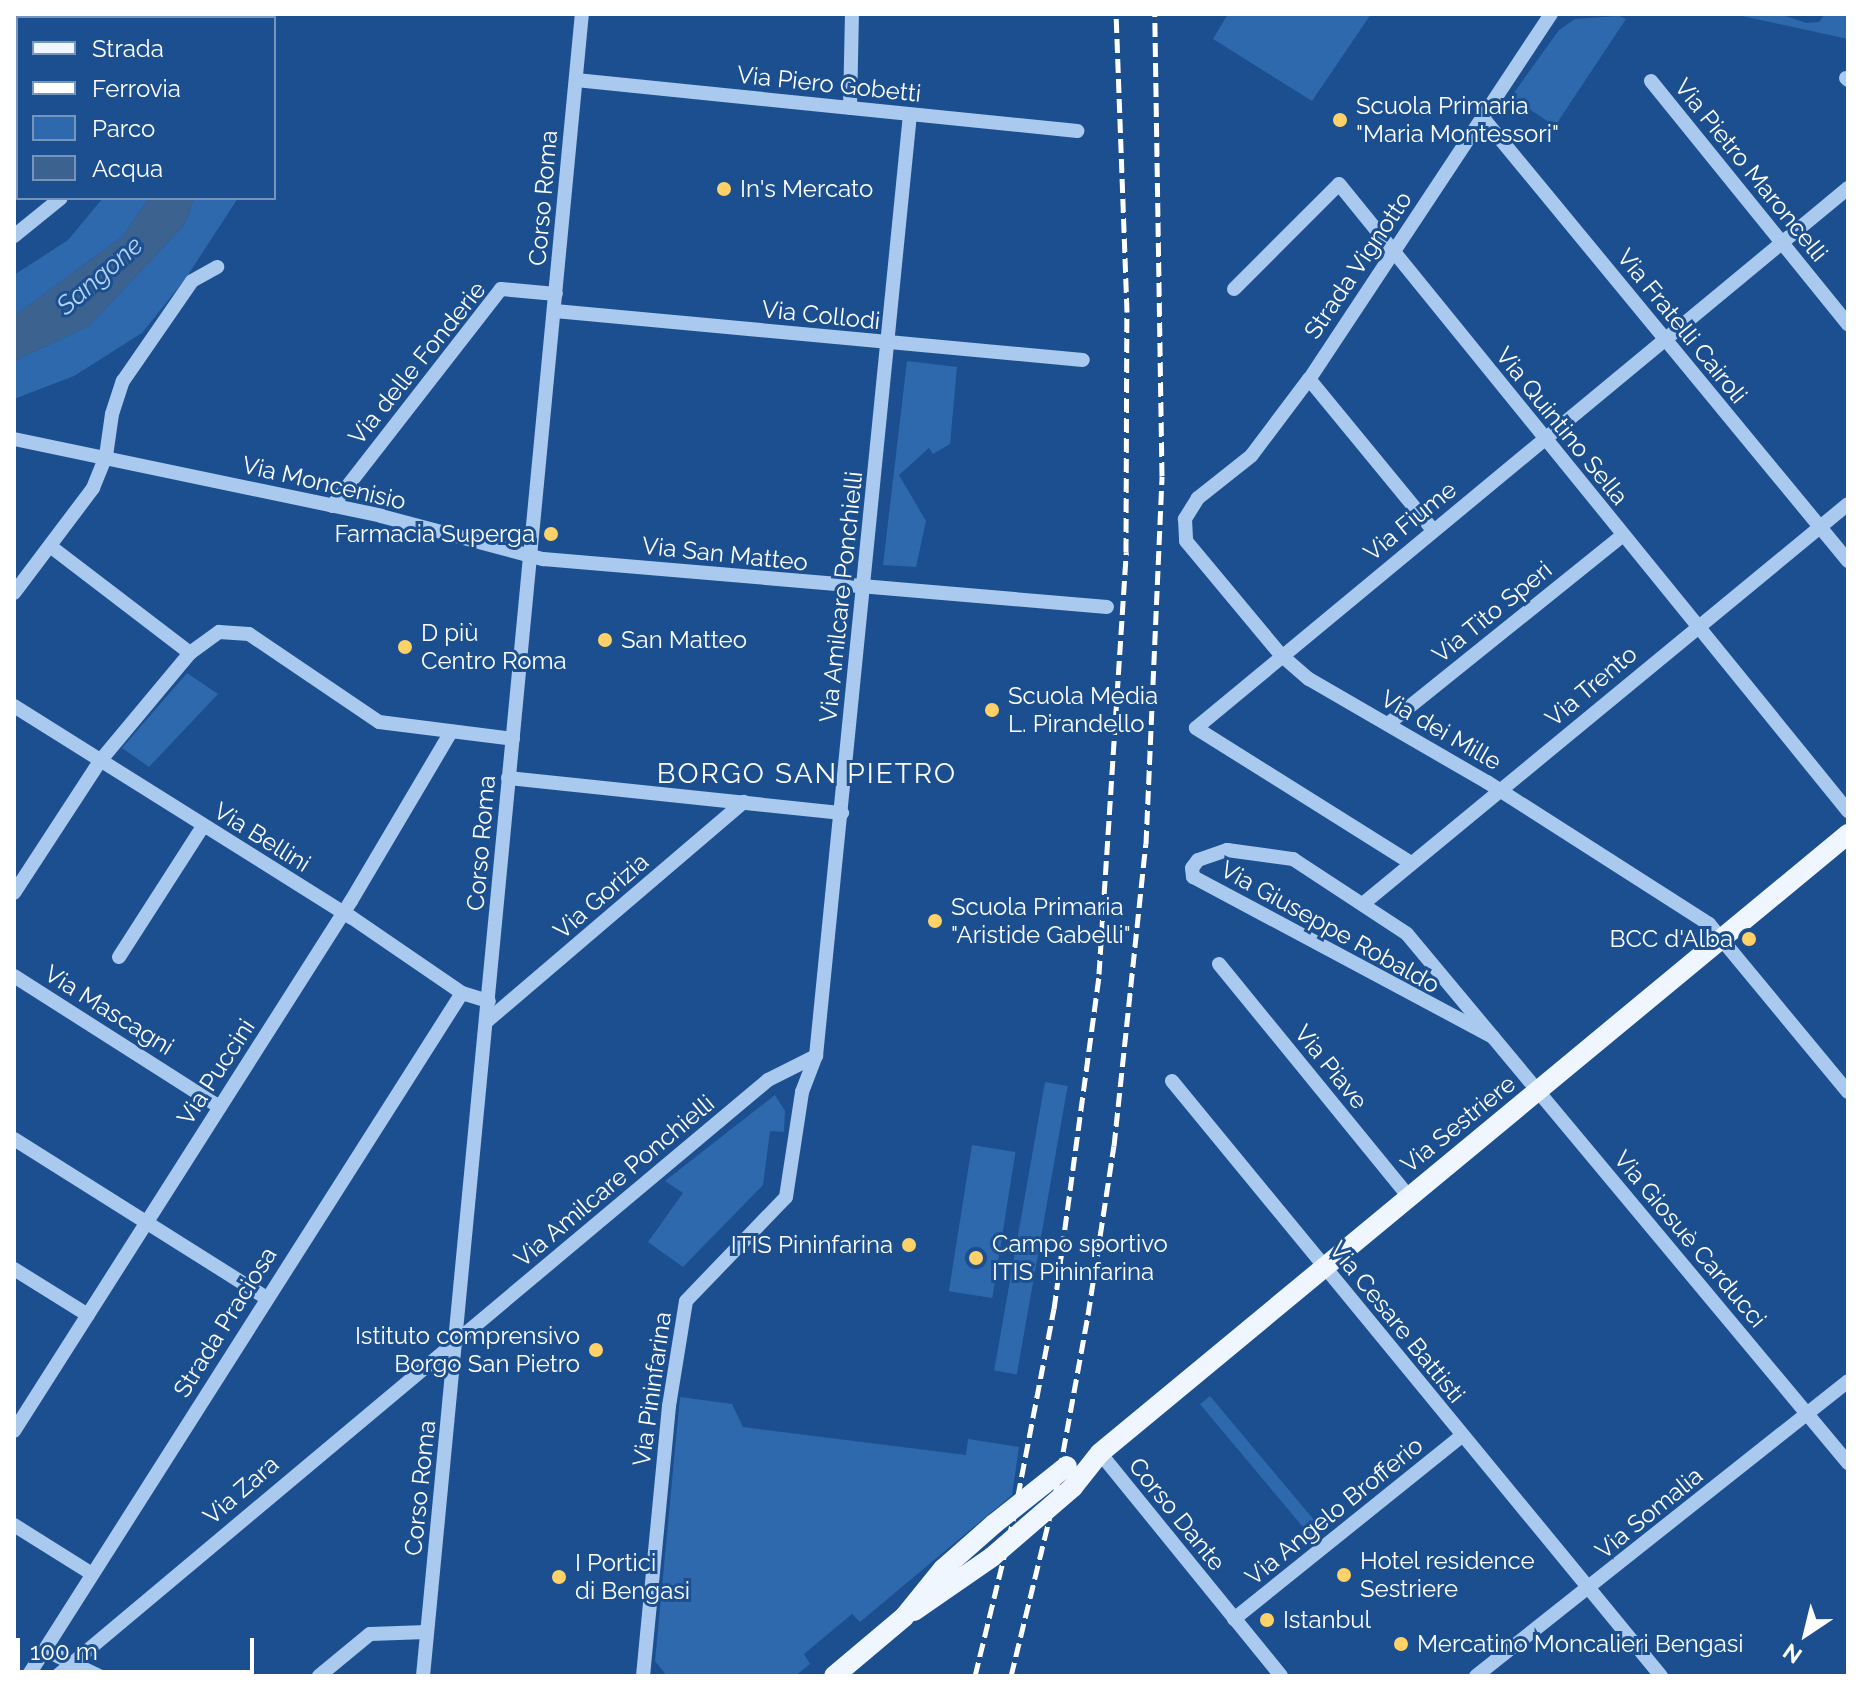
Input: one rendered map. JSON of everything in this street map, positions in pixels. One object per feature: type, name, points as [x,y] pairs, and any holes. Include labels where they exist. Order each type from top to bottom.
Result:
[{"type":"main road","name":"Via Sestriere","points":[[834,1676],[904,1617],[953,1588],[992,1557],[1073,1487],[1100,1453],[1848,834]]},
{"type":"main road","name":"Via Sestriere","points":[[904,1617],[943,1569],[994,1524],[1067,1466],[1100,1453]]},
{"type":"street","name":"Corso Roma","points":[[423,1676],[582,14]]},
{"type":"street","points":[[850,108],[852,14]]},
{"type":"street","name":"Strada Vignotto","points":[[1185,519],[1198,498],[1251,456],[1309,379],[1483,118],[1547,15]]},
{"type":"street","name":"Via Piero Gobetti","points":[[576,80],[1077,131]]},
{"type":"street","name":"Via Pietro Maroncelli","points":[[1651,81],[1848,324]]},
{"type":"street","name":"Via Amilcare Ponchielli","points":[[456,1339],[768,1080],[816,1056],[910,115]]},
{"type":"street","name":"Via Fratelli Cairoli","points":[[1483,118],[1848,561]]},
{"type":"street","name":"Via Quintino Sella","points":[[1234,289],[1339,184],[1392,254],[1700,625],[1848,811]]},
{"type":"street","name":"Via Fiume","points":[[1411,863],[1196,728],[1783,245],[1848,188]]},
{"type":"street","points":[[14,236],[41,219],[59,200]]},
{"type":"street","points":[[14,593],[93,488],[106,456],[112,414],[123,381],[192,281],[217,267]]},
{"type":"street","name":"Via delle Fonderie","points":[[332,506],[501,289],[556,294]]},
{"type":"street","name":"Via Collodi","points":[[555,311],[1083,360]]},
{"type":"street","points":[[1309,379],[1433,530]]},
{"type":"street","name":"Via Moncenisio","points":[[14,439],[332,506],[531,554]]},
{"type":"street","name":"Via Trento","points":[[1364,903],[1848,504]]},
{"type":"street","name":"Via dei Mille","points":[[1185,519],[1186,541],[1281,655],[1309,679],[1500,790],[1722,936],[1848,1092]]},
{"type":"street","name":"Via Tito Speri","points":[[1388,724],[1623,535]]},
{"type":"street","points":[[50,546],[190,653]]},
{"type":"street","name":"Via San Matteo","points":[[531,554],[864,590],[1107,607]]},
{"type":"street","points":[[14,893],[100,761],[190,653],[219,632],[249,634],[379,722],[513,739]]},
{"type":"street","name":"Via Bellini","points":[[14,706],[344,913],[462,993],[489,1001]]},
{"type":"street","name":"Via Puccini","points":[[14,1431],[344,913],[451,732]]},
{"type":"street","points":[[508,778],[842,813]]},
{"type":"street","name":"Via Gorizia","points":[[486,1022],[744,802]]},
{"type":"street","points":[[119,957],[203,826]]},
{"type":"street","name":"Via Giuseppe Robaldo","points":[[1493,1037],[1193,877],[1192,868],[1198,860],[1227,850],[1293,859],[1364,903],[1407,934],[1539,1092]]},
{"type":"street","name":"Via Piave","points":[[1219,964],[1409,1197]]},
{"type":"street","name":"Via Mascagni","points":[[14,976],[220,1107]]},
{"type":"street","name":"Strada Praciosa","points":[[28,1676],[47,1651],[266,1298],[462,993]]},
{"type":"street","name":"Via Pininfarina","points":[[643,1676],[669,1406],[686,1301],[786,1197],[802,1092],[816,1056]]},
{"type":"street","name":"Via Cesare Battisti","points":[[1172,1081],[1661,1676]]},
{"type":"street","name":"Via Giosuè Carducci","points":[[1539,1092],[1848,1463]]},
{"type":"street","points":[[14,1139],[266,1298]]},
{"type":"street","points":[[14,1269],[88,1315]]},
{"type":"street","name":"Via Zara","points":[[57,1676],[456,1339]]},
{"type":"street","name":"Via Somalia","points":[[1476,1676],[1848,1381]]},
{"type":"street","name":"Via Angelo Brofferio","points":[[1234,1619],[1462,1436]]},
{"type":"street","name":"Corso Dante","points":[[1100,1453],[1281,1676]]},
{"type":"street","points":[[14,1525],[92,1574]]},
{"type":"street","points":[[319,1676],[370,1634],[427,1632]]},
{"type":"street","points":[[47,1651],[99,1676]]},
{"type":"green space","points":[[1228,14],[1371,14],[1312,101],[1213,39]]},
{"type":"green space","points":[[1733,14],[1780,14],[1806,23],[1819,22],[1825,14],[1848,14],[1848,39]]},
{"type":"green space","points":[[1619,16],[1626,19],[1555,126],[1511,97],[1559,30],[1575,19]]},
{"type":"green space","points":[[101,200],[148,200],[123,236],[14,316],[14,275],[68,240]]},
{"type":"green space","points":[[194,200],[237,200],[186,278],[142,333],[74,376],[14,399],[14,361],[89,326],[184,225]]},
{"type":"green space","points":[[907,361],[957,367],[950,444],[933,454],[929,448],[899,475],[926,521],[916,567],[883,565]]},
{"type":"green space","points":[[187,673],[218,694],[149,767],[122,748]]},
{"type":"green space","points":[[1045,1082],[1068,1086],[1017,1375],[994,1371]]},
{"type":"green space","points":[[775,1095],[785,1111],[784,1132],[770,1131],[763,1185],[683,1267],[648,1242],[683,1193],[665,1181]]},
{"type":"green space","points":[[972,1145],[1015,1152],[992,1298],[949,1291]]},
{"type":"green space","points":[[1210,1396],[1321,1529],[1311,1537],[1200,1404]]},
{"type":"green space","points":[[680,1397],[732,1404],[743,1427],[966,1455],[968,1439],[1019,1447],[1012,1495],[860,1622],[852,1614],[804,1654],[810,1664],[795,1676],[667,1676],[655,1661]]},
{"type":"water","name":"Sangone","points":[[148,200],[194,200],[184,225],[89,326],[14,361],[14,316],[123,236]]},
{"type":"railway","points":[[975,1676],[1014,1516],[1054,1309],[1099,974],[1126,552],[1127,312],[1116,14]]},
{"type":"railway","points":[[1011,1676],[1056,1491],[1088,1315],[1114,1146],[1146,844],[1162,476],[1155,14]]},
{"type":"place","name":"Scuola Primaria \"Maria Montessori\"","points":[[1340,120]]},
{"type":"place","name":"In's Mercato","points":[[724,189]]},
{"type":"place","name":"Farmacia Superga","points":[[551,534]]},
{"type":"place","name":"San Matteo","points":[[605,640]]},
{"type":"place","name":"D più Centro Roma","points":[[405,647]]},
{"type":"place","name":"Scuola Media L. Pirandello","points":[[992,710]]},
{"type":"place","name":"Scuola Primaria \"Aristide Gabelli\"","points":[[935,921]]},
{"type":"place","name":"BCC d'Alba","points":[[1749,939]]},
{"type":"place","name":"ITIS Pininfarina","points":[[909,1245]]},
{"type":"place","name":"Campo sportivo ITIS Pininfarina","points":[[976,1258]]},
{"type":"place","name":"Istituto comprensivo Borgo San Pietro","points":[[596,1350]]},
{"type":"place","name":"Hotel residence Sestriere","points":[[1344,1575]]},
{"type":"place","name":"I Portici di Bengasi","points":[[559,1577]]},
{"type":"place","name":"Istanbul","points":[[1267,1620]]},
{"type":"place","name":"Mercatino Moncalieri Bengasi","points":[[1401,1644]]},
{"type":"district","name":"BORGO SAN PIETRO","points":[[807,774]]}]
